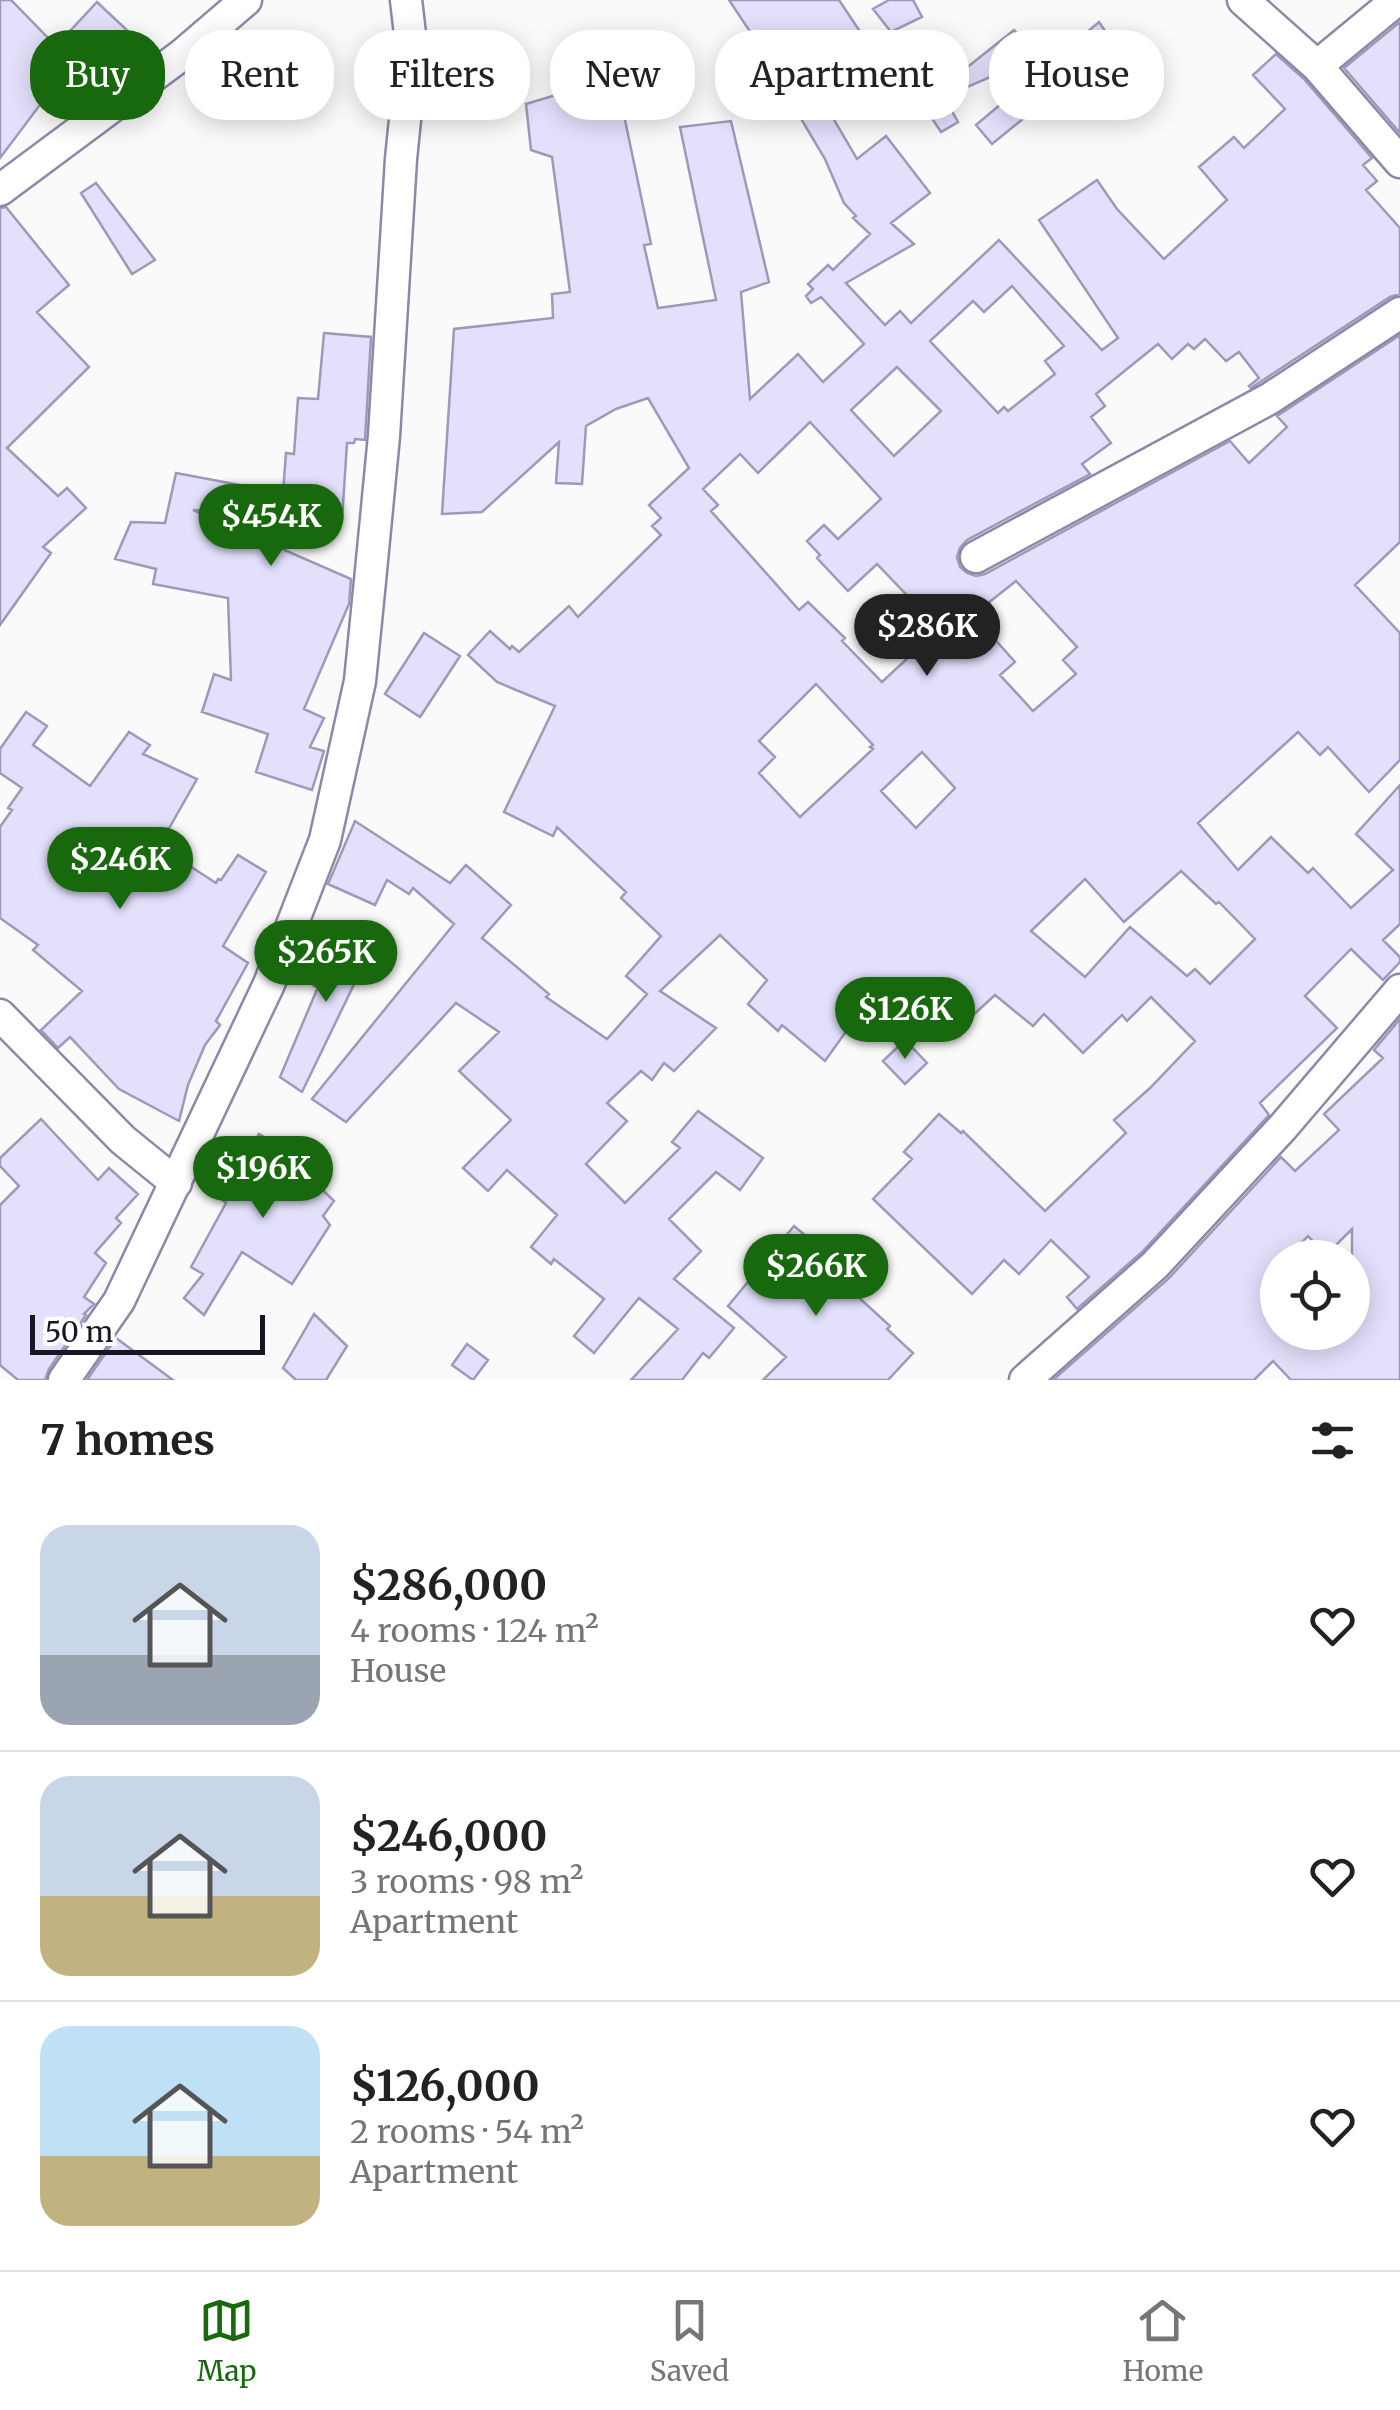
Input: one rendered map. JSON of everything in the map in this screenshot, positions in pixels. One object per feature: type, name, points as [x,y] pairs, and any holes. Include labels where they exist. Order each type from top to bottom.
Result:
[{"type":"street","points":[[0,190],[183,54],[246,0]]},
{"type":"street","points":[[64,1380],[119,1301],[269,984],[325,840],[360,680],[384,436],[401,159],[412,51],[406,0]]},
{"type":"street","points":[[1243,0],[1317,66],[1400,162]]},
{"type":"street","points":[[1317,66],[1397,0]]},
{"type":"street","points":[[976,557],[1269,400],[1400,313]]},
{"type":"street","points":[[1025,1380],[1155,1266],[1283,1127],[1400,990]]},
{"type":"street","points":[[0,1015],[123,1140],[176,1182]]},
{"type":"building","points":[[0,0],[11,0],[40,30],[30,30],[30,118],[0,158]]},
{"type":"building","points":[[729,0],[839,0],[859,30],[749,30]]},
{"type":"building","points":[[889,0],[913,0],[922,17],[889,30],[873,9]]},
{"type":"building","points":[[97,2],[127,30],[71,30]]},
{"type":"building","points":[[1400,22],[1400,133],[1344,68]]},
{"type":"building","points":[[989,50],[989,77],[969,86],[969,66]]},
{"type":"building","points":[[1276,54],[1304,79],[1372,158],[1363,165],[1377,181],[1366,190],[1400,228],[1400,294],[1251,388],[1259,378],[1239,352],[1226,361],[1205,339],[1194,349],[1188,344],[1172,359],[1158,344],[1096,394],[1105,406],[1091,417],[1111,443],[1082,464],[1090,474],[967,540],[957,557],[967,573],[985,574],[1230,441],[1249,463],[1287,427],[1277,416],[1400,335],[1400,542],[1355,585],[1400,633],[1400,760],[1369,792],[1328,747],[1320,755],[1298,732],[1198,823],[1238,870],[1271,837],[1308,873],[1313,868],[1351,908],[1393,870],[1356,834],[1400,785],[1400,924],[1383,940],[1400,957],[1400,962],[1383,980],[1351,949],[1305,996],[1337,1028],[1260,1103],[1269,1115],[1142,1252],[1077,1309],[1067,1297],[1089,1277],[1051,1240],[1019,1274],[1004,1260],[972,1294],[873,1199],[912,1159],[904,1152],[939,1114],[963,1131],[1045,1211],[1126,1133],[1114,1120],[1195,1041],[1151,997],[1127,1021],[1122,1015],[1083,1053],[1044,1014],[1033,1026],[995,995],[970,1018],[953,1000],[923,1028],[884,987],[873,1001],[870,998],[825,1061],[782,1025],[778,1031],[748,1004],[767,980],[720,935],[660,991],[716,1028],[674,1071],[664,1063],[652,1080],[641,1071],[607,1103],[627,1121],[586,1164],[625,1203],[680,1148],[672,1142],[698,1111],[763,1158],[740,1190],[716,1172],[669,1219],[701,1251],[674,1279],[734,1328],[709,1358],[703,1353],[682,1380],[631,1380],[678,1329],[639,1298],[594,1353],[574,1336],[604,1299],[554,1259],[551,1264],[531,1247],[557,1215],[507,1170],[488,1191],[463,1168],[511,1120],[459,1071],[499,1032],[456,1003],[346,1122],[312,1099],[454,924],[413,888],[409,894],[387,880],[375,905],[328,884],[355,821],[450,883],[466,865],[511,905],[482,938],[549,994],[546,997],[607,1039],[647,994],[626,976],[661,936],[621,898],[626,892],[557,827],[553,836],[504,812],[555,706],[497,682],[468,655],[490,631],[519,652],[569,606],[578,617],[661,535],[652,526],[661,518],[649,505],[689,468],[648,398],[616,409],[586,426],[582,484],[556,483],[559,442],[482,512],[442,514],[454,329],[553,318],[552,294],[570,292],[552,157],[531,150],[530,103],[550,97],[550,120],[625,120],[651,244],[644,245],[658,308],[716,300],[680,127],[731,121],[769,282],[741,292],[750,399],[798,354],[823,382],[864,344],[821,297],[811,303],[806,296],[813,289],[808,284],[828,265],[833,270],[870,234],[844,203],[802,120],[834,120],[857,159],[886,136],[930,193],[891,223],[914,244],[846,283],[885,325],[900,311],[911,323],[999,240],[1102,350],[1118,338],[1039,220],[1097,180],[1117,209],[1164,259],[1227,200],[1199,167],[1234,137],[1244,148],[1285,109],[1253,75]],"holes":[[[1012,286],[1064,346],[1045,361],[1055,374],[1008,411],[1004,407],[998,413],[930,341],[973,301],[984,312]],[[897,367],[941,411],[894,456],[851,410]],[[810,422],[881,499],[838,539],[824,525],[807,541],[820,555],[817,558],[848,591],[877,564],[939,629],[882,682],[808,602],[799,610],[711,511],[718,505],[703,489],[740,454],[758,473]],[[1016,581],[1077,647],[1063,660],[1076,674],[1033,711],[1000,675],[1015,662],[973,615]],[[816,684],[873,749],[800,817],[759,773],[775,757],[759,741]],[[922,752],[955,788],[916,828],[881,791]],[[1181,871],[1255,939],[1210,984],[1195,969],[1187,976],[1130,927],[1085,977],[1031,931],[1085,879],[1124,922]]]},
{"type":"building","points":[[989,114],[989,120],[1022,120],[992,144],[976,125]]},
{"type":"building","points":[[933,120],[957,120],[958,122],[941,132]]},
{"type":"building","points":[[96,183],[155,260],[132,274],[81,193]]},
{"type":"building","points":[[6,207],[69,285],[37,312],[89,367],[7,448],[58,496],[67,488],[86,508],[43,547],[51,553],[0,625],[0,208]]},
{"type":"building","points":[[324,333],[371,337],[365,440],[347,443],[342,521],[193,510],[351,579],[349,604],[304,709],[324,718],[310,747],[324,751],[312,790],[256,772],[268,734],[202,712],[214,674],[231,680],[228,598],[153,584],[156,569],[115,559],[131,522],[165,523],[176,473],[283,493],[286,453],[294,454],[298,398],[318,399]]},
{"type":"building","points":[[424,633],[460,656],[420,717],[385,694]]},
{"type":"building","points":[[26,712],[47,726],[33,745],[90,786],[129,732],[150,745],[143,754],[197,779],[159,846],[216,883],[238,855],[266,872],[223,946],[248,963],[216,1021],[220,1025],[205,1045],[188,1085],[179,1121],[119,1089],[70,1037],[58,1048],[41,1030],[82,991],[33,950],[38,945],[0,918],[0,827],[22,788],[0,773],[0,749]]},
{"type":"building","points":[[341,928],[374,943],[302,1092],[280,1077],[318,987],[314,986]]},
{"type":"building","points":[[1400,1019],[1400,1380],[1291,1380],[1273,1361],[1254,1380],[1053,1380],[1169,1278],[1281,1157],[1295,1171],[1339,1130],[1324,1114],[1383,1058],[1374,1050]]},
{"type":"building","points":[[905,1040],[927,1063],[905,1084],[883,1061]]},
{"type":"building","points":[[41,1119],[98,1180],[109,1168],[138,1194],[116,1218],[121,1223],[95,1253],[106,1263],[84,1297],[94,1304],[45,1380],[18,1380],[0,1365],[0,1205],[19,1186],[0,1166],[0,1158]]},
{"type":"building","points":[[259,1134],[308,1163],[302,1170],[334,1201],[323,1216],[330,1225],[292,1284],[242,1252],[204,1315],[184,1298],[203,1274],[191,1267],[226,1203],[220,1198]]},
{"type":"building","points":[[794,1226],[827,1254],[820,1262],[890,1326],[887,1329],[913,1353],[888,1380],[763,1380],[786,1357],[728,1306]]},
{"type":"building","points":[[314,1314],[347,1346],[326,1380],[296,1380],[283,1368]]},
{"type":"building","points":[[116,1338],[173,1380],[87,1380]]},
{"type":"building","points":[[467,1344],[488,1360],[473,1380],[452,1365]]}]
